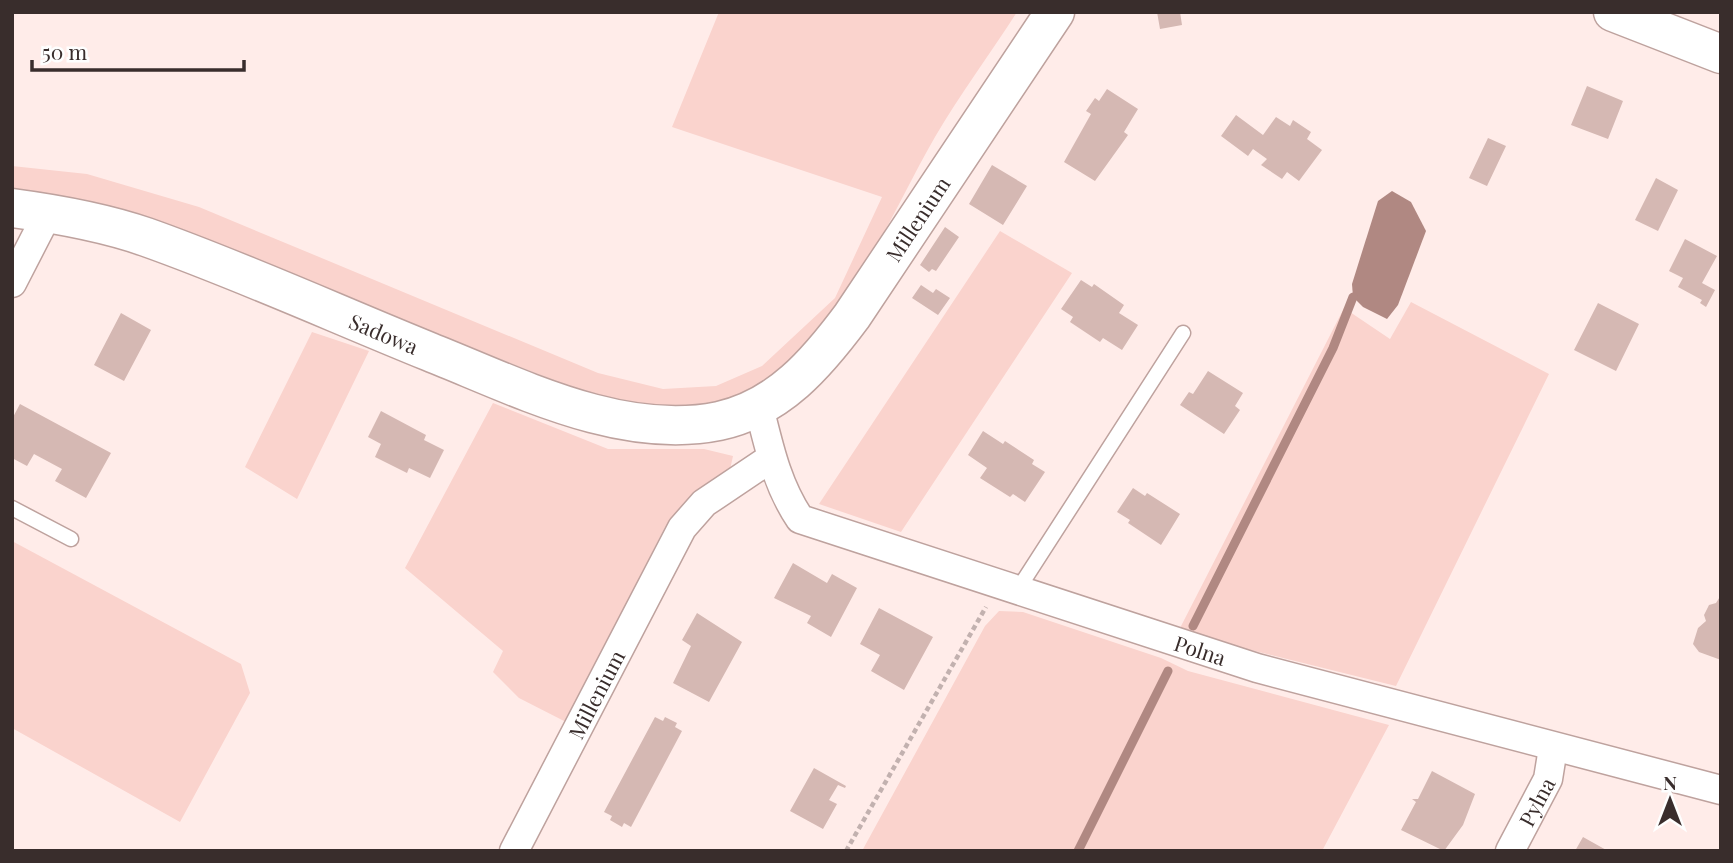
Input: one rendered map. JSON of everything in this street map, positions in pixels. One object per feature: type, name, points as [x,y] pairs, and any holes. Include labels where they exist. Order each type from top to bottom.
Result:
[{"type":"street","name":"Millenium","points":[[759,407],[798,380],[834,341],[1055,12]]},
{"type":"street","points":[[1614,12],[1721,54]]},
{"type":"street","name":"Sadowa","points":[[30,210],[148,237],[466,366],[590,411],[644,423],[681,425],[718,421],[759,407]]},
{"type":"street","points":[[12,283],[30,210]]},
{"type":"street","name":"Polna","points":[[759,407],[771,458],[788,502],[800,519],[1257,668],[1553,748],[1721,790]]},
{"type":"street","name":"Millenium","points":[[514,851],[682,528],[704,503],[771,458]]},
{"type":"street","name":"Pylna","points":[[1510,851],[1548,779],[1553,748]]},
{"type":"lane","points":[[1008,588],[1183,333]]},
{"type":"lane","points":[[12,508],[71,539]]},
{"type":"path","points":[[846,851],[1008,588]]},
{"type":"shaded area","points":[[719,12],[1017,12],[935,137],[861,274],[831,318],[797,358],[758,388],[712,407],[659,412],[612,403],[157,225],[54,196],[12,189],[12,166],[87,174],[199,207],[598,373],[663,389],[716,386],[762,366],[835,298],[882,197],[672,127]]},
{"type":"shaded area","points":[[1392,191],[1411,202],[1426,231],[1398,305],[1387,319],[1363,307],[1353,297],[1352,284],[1378,201]]},
{"type":"shaded area","points":[[1000,231],[1072,273],[901,532],[819,504]]},
{"type":"shaded area","points":[[1411,302],[1549,374],[1396,686],[1178,632],[1344,308],[1390,339]]},
{"type":"shaded area","points":[[312,332],[369,351],[297,499],[245,467]]},
{"type":"shaded area","points":[[493,403],[608,449],[704,449],[733,456],[729,474],[665,527],[566,722],[519,698],[493,672],[503,651],[405,568]]},
{"type":"shaded area","points":[[12,541],[241,664],[250,693],[180,822],[12,728]]},
{"type":"shaded area","points":[[999,611],[1023,612],[1161,658],[1188,671],[1389,725],[1322,851],[862,851],[985,626]]},
{"type":"building","points":[[1157,12],[1180,12],[1182,25],[1160,29]]},
{"type":"building","points":[[1587,86],[1623,101],[1608,139],[1571,125]]},
{"type":"building","points":[[1107,89],[1138,109],[1124,132],[1128,135],[1095,181],[1064,162],[1091,114],[1086,111],[1095,98],[1099,101]]},
{"type":"building","points":[[1236,115],[1263,135],[1276,117],[1290,126],[1293,120],[1311,132],[1307,139],[1322,150],[1299,181],[1287,172],[1282,179],[1261,165],[1267,159],[1253,149],[1248,156],[1221,136]]},
{"type":"building","points":[[1488,138],[1506,146],[1487,186],[1469,178]]},
{"type":"building","points":[[992,165],[1027,186],[1003,225],[969,204]]},
{"type":"building","points":[[1656,178],[1678,190],[1658,231],[1635,220]]},
{"type":"building","points":[[945,227],[959,237],[936,271],[932,269],[929,272],[920,265]]},
{"type":"building","points":[[1685,239],[1717,256],[1702,283],[1715,290],[1706,307],[1700,303],[1702,300],[1678,287],[1683,278],[1669,271]]},
{"type":"building","points":[[1081,280],[1092,287],[1094,284],[1124,305],[1119,313],[1138,325],[1122,350],[1103,338],[1100,342],[1070,322],[1073,317],[1061,309]]},
{"type":"building","points":[[921,285],[933,293],[936,289],[950,298],[938,315],[912,298]]},
{"type":"building","points":[[1598,303],[1639,324],[1616,371],[1574,350]]},
{"type":"building","points":[[121,313],[151,330],[124,381],[94,365]]},
{"type":"building","points":[[1208,371],[1243,393],[1235,406],[1240,410],[1224,434],[1180,405],[1189,392],[1193,394]]},
{"type":"building","points":[[20,404],[111,453],[86,498],[55,481],[62,469],[34,454],[27,466],[12,458],[12,419]]},
{"type":"building","points":[[381,411],[426,435],[424,440],[444,450],[430,478],[409,468],[407,473],[375,457],[381,444],[368,437]]},
{"type":"building","points":[[983,431],[1003,444],[1005,441],[1034,460],[1032,464],[1045,472],[1025,502],[1013,494],[1010,497],[980,478],[987,468],[968,455]]},
{"type":"building","points":[[1133,488],[1145,496],[1147,493],[1180,514],[1161,545],[1128,523],[1130,520],[1117,512]]},
{"type":"building","points":[[793,563],[827,583],[832,574],[857,588],[831,637],[807,623],[811,616],[774,598]]},
{"type":"building","points":[[1721,595],[1721,660],[1699,652],[1693,644],[1698,628],[1706,621],[1704,615],[1709,605],[1716,603]]},
{"type":"building","points":[[879,608],[933,637],[904,690],[871,671],[880,655],[860,644]]},
{"type":"building","points":[[697,613],[742,642],[709,702],[673,683],[691,646],[682,640]]},
{"type":"building","points":[[655,717],[663,721],[665,717],[677,723],[675,727],[682,731],[631,827],[624,823],[622,827],[610,820],[612,816],[604,812]]},
{"type":"building","points":[[814,768],[846,786],[845,788],[838,785],[829,800],[837,804],[823,829],[790,811]]},
{"type":"building","points":[[1432,771],[1475,794],[1463,825],[1444,851],[1401,830],[1416,802],[1412,799],[1418,799]]},
{"type":"building","points":[[1583,837],[1608,851],[1575,851]]},
{"type":"waterway","points":[[1193,626],[1333,348],[1353,297]]},
{"type":"waterway","points":[[1078,851],[1168,671]]}]
